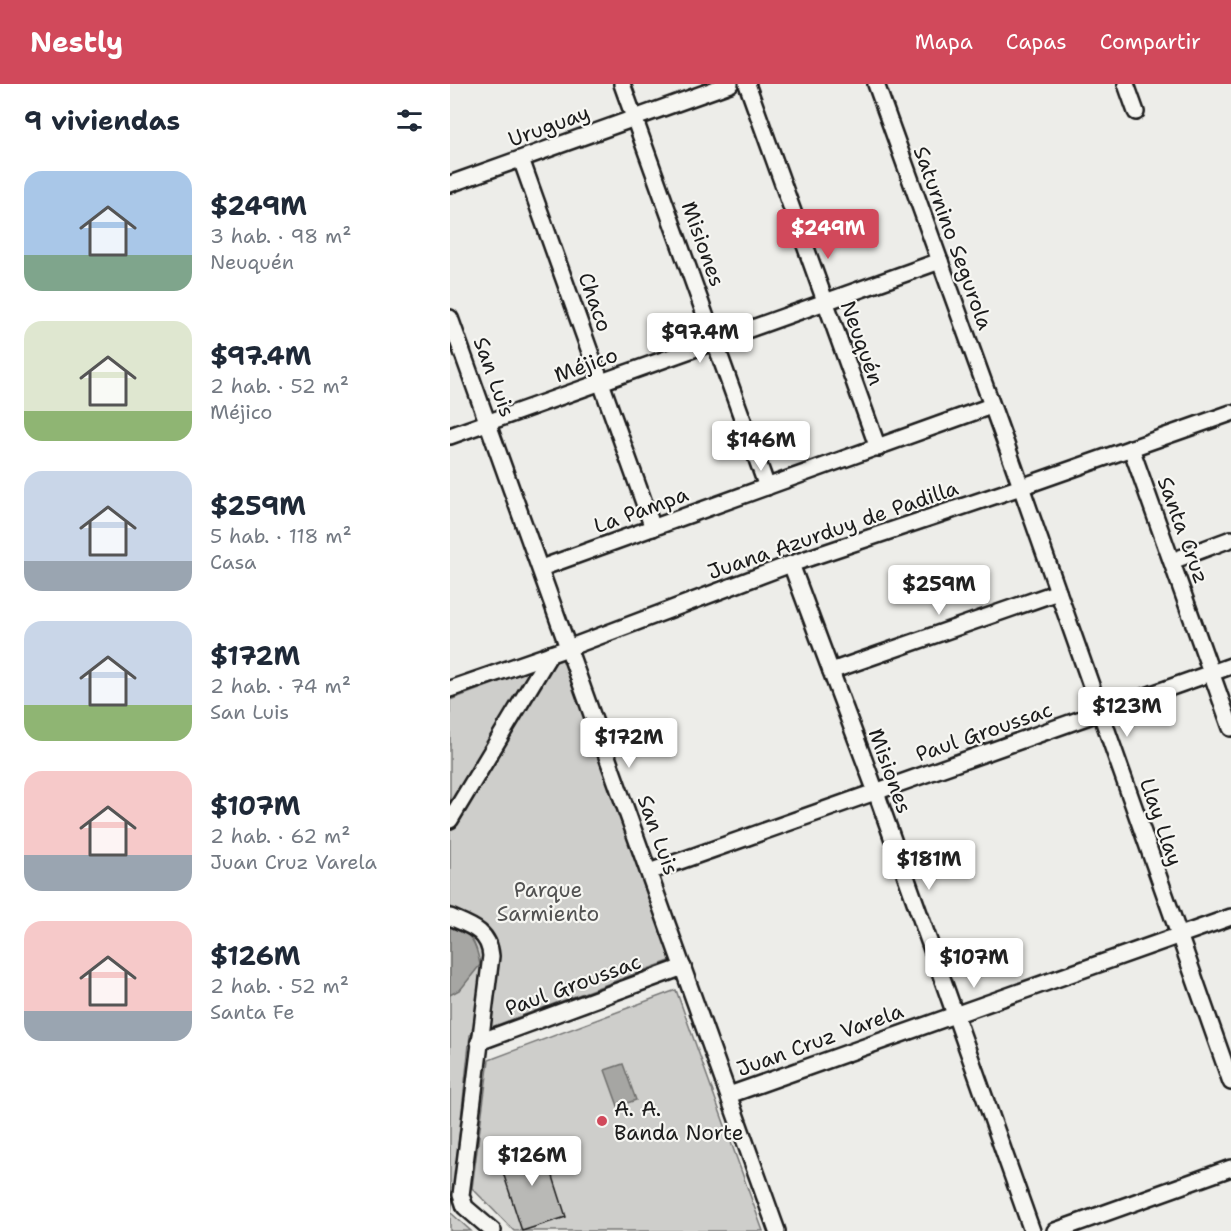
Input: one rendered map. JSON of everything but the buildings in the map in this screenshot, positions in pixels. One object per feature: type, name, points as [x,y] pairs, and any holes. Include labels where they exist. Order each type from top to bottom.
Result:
[{"type":"street","name":"Misiones","points":[[622,84],[767,487]]},
{"type":"street","name":"Uruguay","points":[[450,184],[730,84]]},
{"type":"street","name":"Neuquén","points":[[747,84],[878,448]]},
{"type":"street","name":"Saturnino Segurola","points":[[876,84],[991,406]]},
{"type":"street","points":[[1126,84],[1137,112]]},
{"type":"street","name":"Chaco","points":[[521,159],[653,528]]},
{"type":"street","name":"Méjico","points":[[450,436],[940,261]]},
{"type":"street","name":"San Luis","points":[[450,318],[777,1231]]},
{"type":"street","name":"La Pampa","points":[[541,568],[991,406]]},
{"type":"street","name":"Llay Llay","points":[[991,406],[1231,1082]]},
{"type":"street","name":"Juana Azurduy de Padilla","points":[[450,689],[568,648],[791,564],[1021,487],[1231,412]]},
{"type":"street","name":"Santa Cruz","points":[[1131,448],[1231,728]]},
{"type":"street","points":[[1172,561],[1231,539]]},
{"type":"street","name":"Misiones","points":[[791,564],[876,792],[1032,1231]]},
{"type":"street","points":[[831,671],[1058,592]]},
{"type":"street","points":[[450,820],[550,654]]},
{"type":"street","name":"Paul Groussac","points":[[649,872],[1231,666]]},
{"type":"street","points":[[450,917],[479,930],[490,943],[491,956],[455,1196],[493,1231]]},
{"type":"street","name":"Juan Cruz Varela","points":[[729,1095],[1231,917]]},
{"type":"street","name":"Paul Groussac","points":[[479,1042],[683,967]]},
{"type":"street","points":[[1055,1231],[1231,1168]]},
{"type":"green space","name":"Parque Sarmiento","points":[[563,658],[672,960],[470,1035],[451,1213],[471,1231],[450,1231],[450,700]]},
{"type":"green space","name":"A. A. Banda Norte","points":[[676,990],[763,1231],[514,1231],[472,1188],[489,1060]]},
{"type":"shaded area","points":[[450,923],[468,935],[475,944],[480,965],[461,989],[450,995]]},
{"type":"shaded area","points":[[623,1064],[636,1100],[618,1106],[605,1070]]},
{"type":"place","name":"A. A. Banda Norte","points":[[602,1121]]}]
